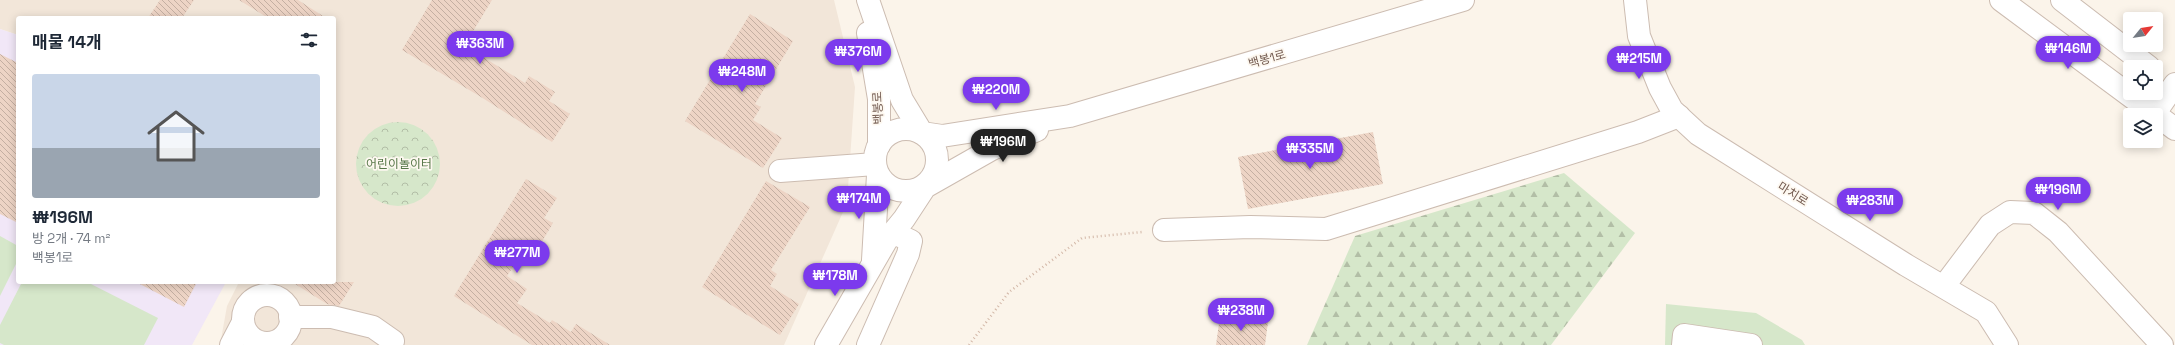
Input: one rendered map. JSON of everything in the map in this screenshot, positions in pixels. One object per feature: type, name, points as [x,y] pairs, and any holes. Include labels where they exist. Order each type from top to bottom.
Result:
[{"type":"street","name":"백봉로","points":[[862,0],[879,99],[872,267]]},
{"type":"street","name":"백봉로","points":[[868,0],[902,100],[922,133]]},
{"type":"street","name":"백봉1로","points":[[925,187],[992,149],[1070,116],[1463,0]]},
{"type":"street","name":"마치로","points":[[1635,0],[1639,36],[1660,88],[1672,110],[1698,134],[1906,265],[1986,312],[2007,345]]},
{"type":"street","points":[[2001,0],[2148,108]]},
{"type":"street","points":[[2062,0],[2140,60]]},
{"type":"street","points":[[2158,108],[2175,84],[2163,77]]},
{"type":"street","name":"백봉1로","points":[[922,133],[934,136],[954,135],[1070,116]]},
{"type":"street","points":[[1164,230],[1250,227],[1326,229],[1638,132],[1679,116]]},
{"type":"street","points":[[2163,119],[2175,129]]},
{"type":"street","points":[[913,129],[922,133],[935,147],[938,158],[937,169],[932,179],[925,187],[915,191],[904,192],[893,190],[884,184],[877,161],[885,137],[898,130],[913,129]]},
{"type":"street","points":[[780,171],[877,161]]},
{"type":"street","name":"백봉로","points":[[826,345],[886,241],[894,233],[925,187]]},
{"type":"street","points":[[1944,286],[1990,225],[2010,212],[2034,213],[2058,232],[2162,345]]},
{"type":"street","points":[[868,345],[908,254],[911,241],[894,233]]},
{"type":"street","points":[[232,345],[250,303],[259,297],[268,295],[282,301],[287,307],[290,317],[289,329],[284,336],[271,343],[263,343],[250,336],[243,322]]},
{"type":"street","points":[[290,317],[332,317],[373,327],[393,341]]},
{"type":"street","points":[[1683,345],[1684,335],[1751,345]]},
{"type":"path","points":[[969,345],[1009,292],[1082,238],[1164,230]]},
{"type":"shaded area","points":[[0,0],[834,0],[855,87],[847,203],[784,345],[220,345],[227,306],[238,284],[336,284],[336,16],[16,16],[16,34],[0,29]]},
{"type":"shaded area","points":[[0,29],[16,34],[16,284],[225,284],[192,345],[0,345]]},
{"type":"green space","name":"어린이놀이터","points":[[398,122],[414,125],[428,134],[437,148],[440,164],[437,180],[428,194],[414,203],[398,206],[382,203],[368,194],[359,180],[356,164],[359,148],[368,134],[382,125]]},
{"type":"green space","points":[[1564,173],[1635,233],[1551,345],[1307,345],[1355,236]]},
{"type":"green space","points":[[0,236],[16,245],[16,264],[0,296]]},
{"type":"green space","points":[[21,284],[91,284],[158,318],[144,345],[4,345],[0,343],[0,325]]},
{"type":"green space","points":[[1666,304],[1756,313],[1802,340],[1805,345],[1665,345]]},
{"type":"building","points":[[160,0],[194,0],[183,16],[149,16]]},
{"type":"building","points":[[239,0],[298,0],[323,16],[265,16]]},
{"type":"building","points":[[432,0],[492,0],[472,33],[478,37],[470,49],[525,83],[529,76],[555,92],[549,101],[570,114],[552,142],[481,97],[402,50]]},
{"type":"building","points":[[750,14],[793,41],[755,104],[761,107],[753,120],[782,138],[763,168],[685,121]]},
{"type":"building","points":[[0,54],[16,62],[16,222],[0,214]]},
{"type":"building","points":[[1373,132],[1383,184],[1248,209],[1238,157]]},
{"type":"building","points":[[526,179],[557,198],[544,218],[553,223],[537,250],[528,244],[507,276],[527,289],[517,303],[550,323],[552,320],[571,332],[576,324],[610,345],[532,345],[454,296]]},
{"type":"building","points":[[766,181],[810,207],[771,270],[777,274],[770,286],[799,304],[780,335],[702,287]]},
{"type":"building","points":[[336,282],[354,282],[339,306],[327,304],[295,284],[336,284]]},
{"type":"building","points":[[140,284],[196,284],[184,307]]},
{"type":"building","points":[[1220,316],[1268,322],[1265,345],[1216,345]]}]
